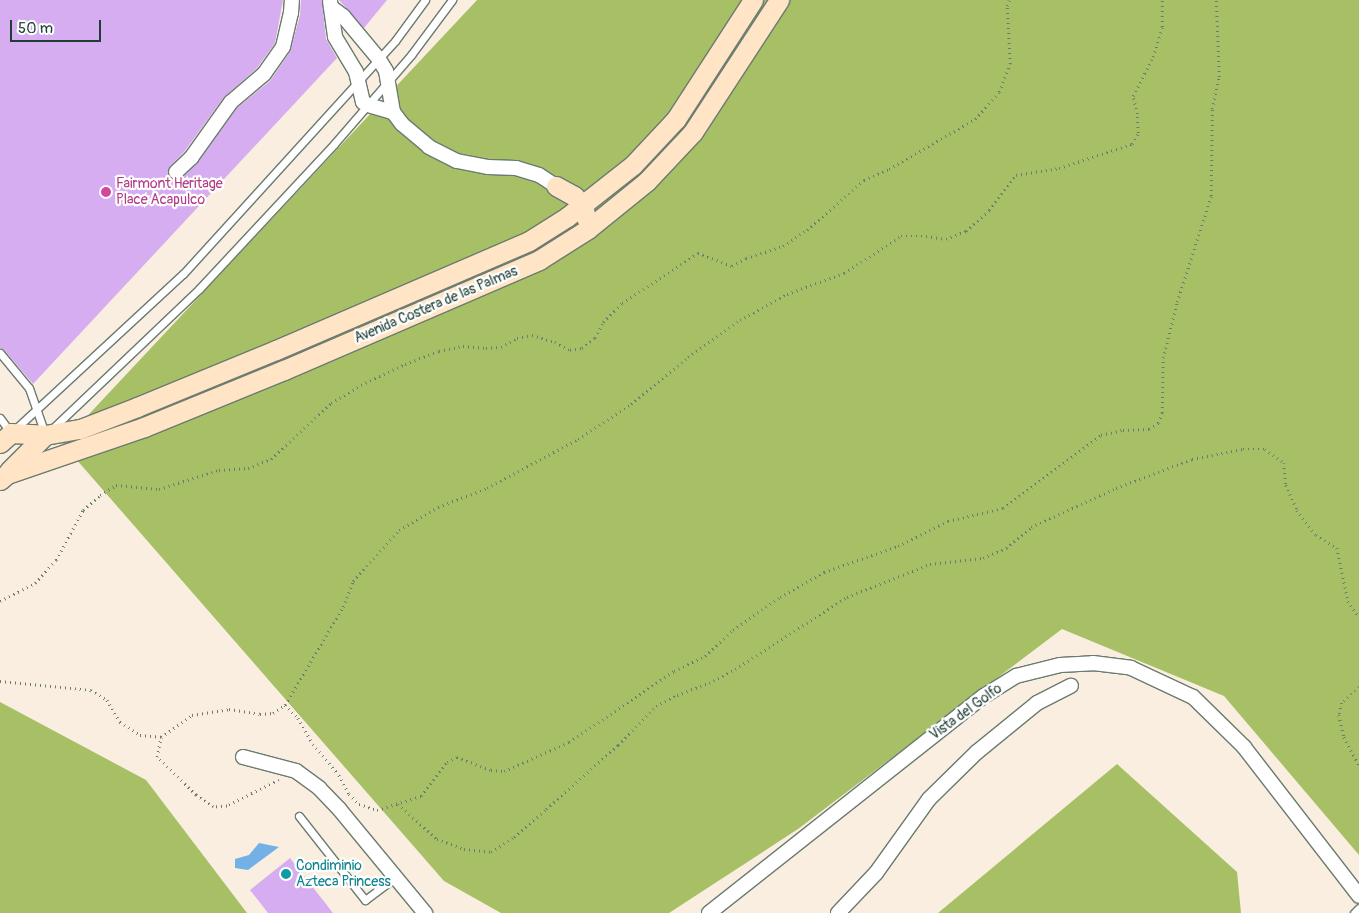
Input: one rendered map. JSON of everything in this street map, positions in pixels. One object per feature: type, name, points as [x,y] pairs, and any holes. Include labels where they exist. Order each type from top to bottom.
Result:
[{"type":"main road","name":"Avenida Costera de las Palmas","points":[[4,431],[45,435],[80,429],[276,350],[529,240],[583,206],[633,165],[676,119],[753,0]]},
{"type":"main road","name":"Avenida Costera de las Palmas","points":[[3,477],[144,427],[284,370],[539,260],[588,229],[648,180],[693,132],[779,0]]},
{"type":"main road","points":[[556,186],[574,196],[583,206],[588,229]]},
{"type":"main road","points":[[556,186],[560,205],[567,217],[588,229]]},
{"type":"main road","points":[[3,477],[45,435]]},
{"type":"street","points":[[176,172],[191,158],[231,102],[264,74],[283,47],[292,0]]},
{"type":"street","points":[[331,4],[335,37],[356,72],[360,94],[368,105],[393,112]]},
{"type":"street","points":[[331,4],[378,58],[390,81],[393,112],[402,124],[429,147],[457,161],[488,167],[516,168],[539,175],[556,186]]},
{"type":"street","points":[[344,50],[359,35]]},
{"type":"street","name":"Vista del Golfo","points":[[709,913],[984,696],[1016,676],[1060,665],[1093,662],[1131,668],[1193,697],[1244,747],[1359,896]]},
{"type":"street","points":[[838,913],[876,873],[929,800],[977,752],[1038,703],[1071,686]]},
{"type":"street","points":[[243,757],[296,771],[319,788],[340,810],[424,913]]},
{"type":"lane","name":"Avenida Costera de las Palmas","points":[[4,431],[35,410],[183,274],[395,41],[425,0]]},
{"type":"lane","points":[[0,353],[29,388],[45,435],[199,289],[390,81],[412,55],[452,0]]},
{"type":"lane","points":[[299,816],[365,900],[394,878]]},
{"type":"lane","points":[[1354,913],[1359,908]]},
{"type":"path","points":[[0,601],[35,583],[56,560],[83,510],[100,495],[116,485],[159,489],[219,470],[248,468],[271,459],[331,403],[361,384],[405,364],[440,351],[463,346],[502,347],[517,338],[532,335],[555,342],[570,350],[582,348],[595,338],[603,322],[622,303],[698,252],[732,266],[746,258],[783,246],[807,230],[864,180],[889,169],[975,119],[999,92],[1010,64],[1007,6],[1009,0]]},
{"type":"path","points":[[0,682],[91,690],[107,700],[120,722],[140,735],[161,736],[192,715],[230,709],[260,714],[273,713],[285,705],[343,607],[353,581],[399,530],[438,507],[496,484],[578,439],[631,404],[740,320],[787,294],[844,273],[900,236],[926,236],[946,239],[966,231],[989,210],[1016,175],[1059,168],[1132,144],[1138,133],[1137,114],[1133,96],[1153,57],[1162,27],[1162,0]]},
{"type":"path","points":[[285,705],[298,718],[313,744],[339,775],[348,794],[359,804],[377,810],[421,796],[431,785],[442,766],[457,757],[491,770],[504,771],[569,742],[674,671],[705,656],[733,630],[780,597],[824,572],[898,546],[948,521],[1003,508],[1101,435],[1123,430],[1149,429],[1158,423],[1162,413],[1163,358],[1177,302],[1211,196],[1212,109],[1219,77],[1216,0]]},
{"type":"path","points":[[398,804],[437,839],[464,849],[491,852],[514,837],[546,809],[618,745],[656,706],[677,695],[709,684],[847,597],[930,564],[983,558],[1006,548],[1032,527],[1116,488],[1192,459],[1243,449],[1265,449],[1284,463],[1286,485],[1297,510],[1316,536],[1337,548],[1348,601],[1359,616]]},
{"type":"path","points":[[1359,687],[1342,704],[1339,715],[1344,736],[1359,765]]},
{"type":"path","points":[[161,736],[158,757],[196,794],[213,807],[228,806],[296,771]]},
{"type":"green space","points":[[477,0],[1359,0],[1359,855],[1224,696],[1062,629],[798,829],[669,913],[501,913],[444,881],[62,443]]},
{"type":"green space","points":[[0,702],[146,780],[247,913],[0,913]]},
{"type":"green space","points":[[1117,764],[1237,872],[1241,913],[938,913]]},
{"type":"water","points":[[259,843],[279,847],[248,870],[235,868],[235,859],[249,855]]},
{"type":"building","name":"Fairmont Heritage Place Acapulco","points":[[0,0],[283,0],[275,43],[257,68],[224,97],[184,152],[170,166],[168,174],[174,180],[182,178],[197,164],[237,108],[270,81],[290,52],[300,15],[301,0],[322,0],[326,39],[337,58],[33,384],[4,350],[0,348]]},
{"type":"building","points":[[339,0],[387,0],[364,28]]},
{"type":"building","name":"Condiminio Azteca Princess","points":[[290,858],[333,913],[268,913],[250,890]]},
{"type":"place","name":"Fairmont Heritage Place Acapulco","points":[[106,192]]},
{"type":"place","name":"Condiminio Azteca Princess","points":[[286,874]]}]
